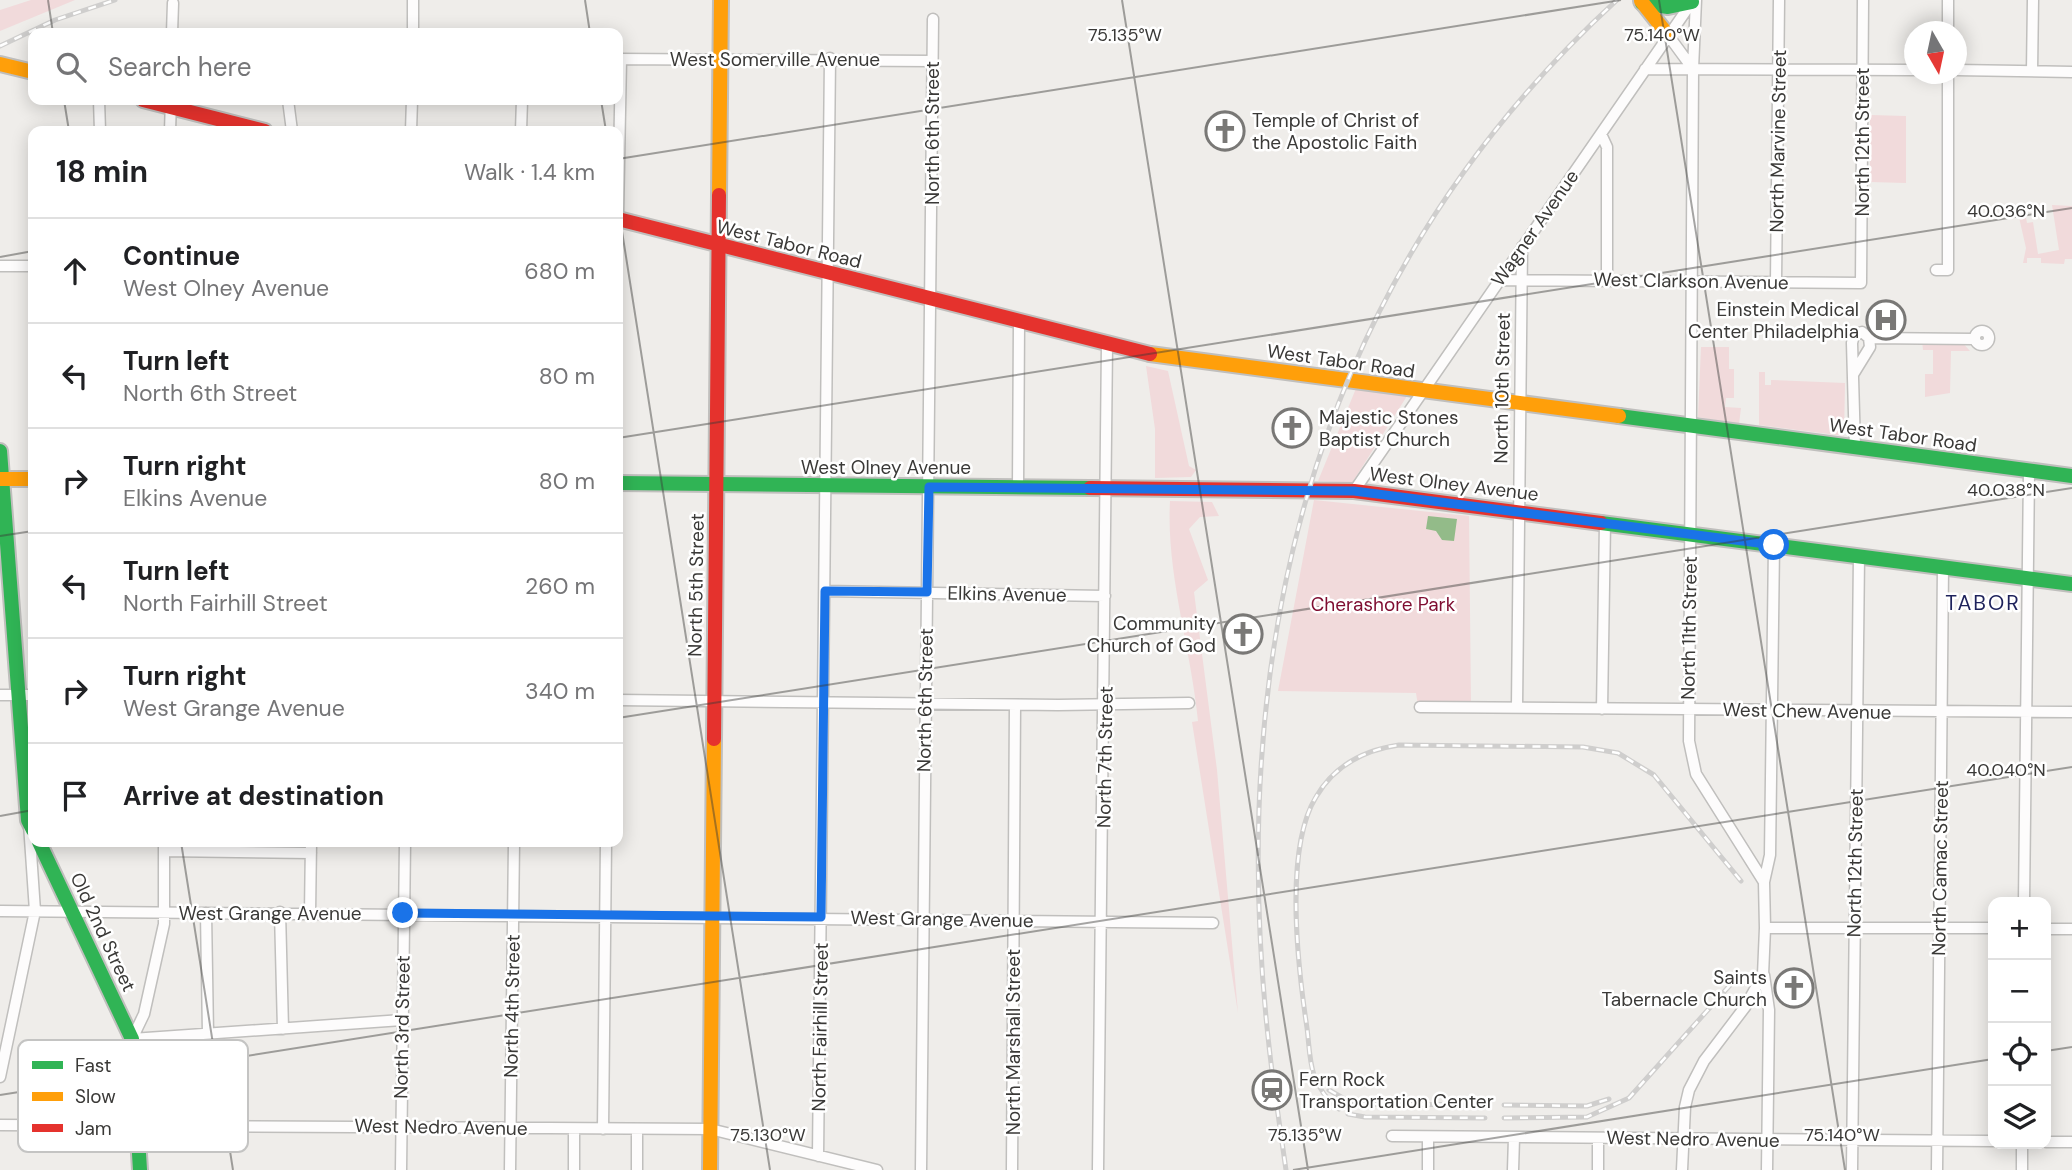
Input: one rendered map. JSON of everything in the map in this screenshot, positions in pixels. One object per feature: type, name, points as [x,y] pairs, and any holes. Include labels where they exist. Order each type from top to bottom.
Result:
[{"type":"street","points":[[413,0],[413,28]]},
{"type":"street","name":"North 5th Street","points":[[710,1170],[721,0]]},
{"type":"street","name":"North Marvine Street","points":[[1776,282],[1779,0]]},
{"type":"street","name":"North 12th Street","points":[[1861,283],[1863,0]]},
{"type":"street","points":[[1948,0],[1948,21]]},
{"type":"street","points":[[2032,71],[2033,0]]},
{"type":"street","points":[[1641,1],[1693,69]]},
{"type":"street","points":[[1641,1],[1668,7],[1694,1]]},
{"type":"street","name":"Wagner Avenue","points":[[1354,491],[1694,1]]},
{"type":"street","name":"North 11th Street","points":[[1694,1],[1689,741],[1696,774],[1764,882]]},
{"type":"street","points":[[172,28],[173,3]]},
{"type":"street","name":"North 6th Street","points":[[921,1170],[933,19]]},
{"type":"street","name":"West Somerville Avenue","points":[[623,59],[830,58],[932,61]]},
{"type":"street","name":"North Fairhill Street","points":[[818,1156],[830,58]]},
{"type":"street","points":[[0,64],[28,71]]},
{"type":"street","points":[[1645,69],[1904,70]]},
{"type":"street","points":[[1967,71],[2072,72]]},
{"type":"street","points":[[1936,270],[1948,270],[1948,84]]},
{"type":"street","points":[[99,105],[100,126]]},
{"type":"street","points":[[170,126],[171,105]]},
{"type":"street","points":[[178,105],[248,126]]},
{"type":"street","points":[[289,105],[291,126]]},
{"type":"street","points":[[411,126],[412,105]]},
{"type":"street","points":[[521,126],[522,105]]},
{"type":"street","points":[[619,105],[619,126]]},
{"type":"street","points":[[1601,134],[1608,147],[1606,279]]},
{"type":"street","name":"West Tabor Road","points":[[623,218],[719,247],[1174,359],[2072,476]]},
{"type":"street","name":"North 10th Street","points":[[1517,707],[1522,247]]},
{"type":"street","points":[[0,266],[28,266]]},
{"type":"street","points":[[1499,280],[1522,280]]},
{"type":"street","name":"West Clarkson Avenue","points":[[1522,280],[1861,283]]},
{"type":"street","points":[[1018,488],[1019,322]]},
{"type":"street","points":[[1855,448],[1853,338],[1862,332],[1870,338],[1974,338]]},
{"type":"street","points":[[1854,373],[1870,347],[1870,338]]},
{"type":"street","name":"North 7th Street","points":[[1098,1170],[1107,344]]},
{"type":"street","points":[[0,451],[4,568],[26,695],[28,747]]},
{"type":"street","points":[[2024,897],[2029,471]]},
{"type":"street","points":[[1,479],[28,479]]},
{"type":"street","name":"West Olney Avenue","points":[[623,483],[1354,491],[2072,584]]},
{"type":"street","points":[[1602,709],[1605,523]]},
{"type":"street","points":[[1767,1170],[1769,1010],[1763,975],[1764,882],[1770,855],[1774,545]]},
{"type":"street","name":"North 12th Street","points":[[1852,1170],[1859,556]]},
{"type":"street","name":"North Camac Street","points":[[1937,1170],[1943,567]]},
{"type":"street","name":"Elkins Avenue","points":[[825,591],[1105,596]]},
{"type":"street","points":[[0,695],[26,695]]},
{"type":"street","points":[[623,700],[1015,705],[1189,703]]},
{"type":"street","name":"North Marshall Street","points":[[1012,1170],[1015,705]]},
{"type":"street","name":"West Chew Avenue","points":[[1420,707],[2072,712]]},
{"type":"street","points":[[0,1077],[35,911],[32,847]]},
{"type":"street","name":"Old 2nd Street","points":[[41,847],[132,1039]]},
{"type":"street","points":[[310,913],[311,847],[164,847],[165,912],[144,1014],[132,1039],[402,1020]]},
{"type":"street","name":"North 3rd Street","points":[[401,1170],[405,847]]},
{"type":"street","name":"North 4th Street","points":[[510,1170],[514,847]]},
{"type":"street","points":[[603,1129],[606,847]]},
{"type":"street","name":"West Grange Avenue","points":[[0,911],[821,917],[1213,923]]},
{"type":"street","points":[[280,912],[283,1028]]},
{"type":"street","points":[[206,913],[208,1034]]},
{"type":"street","points":[[1765,928],[1988,928]]},
{"type":"street","points":[[2051,929],[2072,929]]},
{"type":"street","points":[[1682,1170],[1685,1107],[1694,1077],[1745,1007],[1763,975]]},
{"type":"street","name":"West Nedro Avenue","points":[[0,1125],[18,1125]]},
{"type":"street","name":"West Nedro Avenue","points":[[248,1126],[710,1129],[877,1170]]},
{"type":"street","points":[[574,1129],[574,1170]]},
{"type":"street","points":[[637,1130],[637,1170]]},
{"type":"street","name":"West Nedro Avenue","points":[[1392,1136],[1988,1141]]},
{"type":"street","points":[[1428,1137],[1428,1170]]},
{"type":"street","points":[[1513,1170],[1514,1138]]},
{"type":"street","points":[[1598,1138],[1598,1170]]},
{"type":"street","points":[[2051,1142],[2072,1142]]},
{"type":"street","points":[[2022,1149],[2022,1170]]},
{"type":"street","points":[[139,1152],[140,1170]]},
{"type":"green space","points":[[31,0],[75,0],[0,31],[0,10]]},
{"type":"green space","points":[[1870,115],[1906,116],[1906,183],[1870,182]]},
{"type":"green space","points":[[2052,205],[2072,206],[2072,259],[2065,259],[2064,264],[2041,263],[2041,258],[2027,258],[2027,263],[2023,263],[2026,248],[2018,213],[2025,212],[2027,223],[2033,222],[2038,254],[2059,250]]},
{"type":"green space","points":[[1922,341],[1961,341],[1970,351],[1951,351],[1950,393],[1925,397],[1925,374],[1933,374],[1933,350],[1923,350]]},
{"type":"green space","points":[[1701,347],[1729,347],[1729,369],[1734,369],[1734,398],[1726,398],[1725,407],[1741,408],[1739,424],[1698,417]]},
{"type":"green space","points":[[1146,366],[1168,371],[1189,466],[1196,470],[1191,477],[1155,478],[1155,429]]},
{"type":"green space","points":[[1759,372],[1765,372],[1765,385],[1771,385],[1771,380],[1845,383],[1844,436],[1759,425]]},
{"type":"green space","points":[[1357,386],[1407,396],[1352,483],[1318,481]]},
{"type":"green space","name":"Cherashore Park","points":[[1314,500],[1469,516],[1471,705],[1418,706],[1416,693],[1278,691]]},
{"type":"green space","points":[[1170,501],[1212,502],[1219,516],[1200,517],[1189,529],[1208,580],[1194,592],[1217,770],[1238,1013],[1192,722],[1198,721],[1175,583]]},
{"type":"shaded area","points":[[1428,516],[1457,519],[1454,541],[1442,540],[1436,531],[1426,529]]},
{"type":"railway","points":[[38,28],[115,0]]},
{"type":"railway","points":[[1274,1087],[1260,934],[1260,784],[1275,638],[1307,497],[1356,362],[1423,234],[1510,113],[1617,0]]},
{"type":"railway","points":[[0,46],[28,33]]},
{"type":"railway","points":[[1339,1109],[1321,1090],[1311,1063],[1297,942],[1297,877],[1306,819],[1316,797],[1332,776],[1351,761],[1362,755],[1399,745],[1583,747],[1618,753],[1654,775],[1741,881]]},
{"type":"railway","points":[[1504,1118],[1587,1117],[1629,1098],[1740,974]]},
{"type":"railway","points":[[1329,1090],[1348,1101],[1362,1104],[1485,1105]]},
{"type":"railway","points":[[1275,1093],[1286,1170]]},
{"type":"railway","points":[[1504,1105],[1587,1106],[1609,1099]]},
{"type":"railway","points":[[1348,1114],[1365,1117],[1485,1118]]},
{"type":"traffic: fast","points":[[1642,3],[1668,7],[1692,2]]},
{"type":"traffic: fast","points":[[1619,416],[2072,476]]},
{"type":"traffic: fast","points":[[0,451],[28,820]]},
{"type":"traffic: fast","points":[[623,483],[1090,488]]},
{"type":"traffic: fast","points":[[1601,523],[2072,584]]},
{"type":"traffic: fast","points":[[41,847],[132,1040]]},
{"type":"traffic: fast","points":[[139,1152],[140,1170]]},
{"type":"traffic: slow","points":[[719,195],[721,0]]},
{"type":"traffic: slow","points":[[1641,1],[1668,35]]},
{"type":"traffic: slow","points":[[0,64],[28,71]]},
{"type":"traffic: slow","points":[[1150,354],[1619,416]]},
{"type":"traffic: slow","points":[[0,479],[28,479]]},
{"type":"traffic: slow","points":[[710,1170],[714,739]]},
{"type":"traffic: jam","points":[[163,105],[245,126]]},
{"type":"traffic: jam","points":[[714,739],[719,195]]},
{"type":"traffic: jam","points":[[623,220],[1150,354]]},
{"type":"traffic: jam","points":[[1090,488],[1354,491],[1601,523]]},
{"type":"place","name":"Temple of Christ of the Apostolic Faith","points":[[1225,131]]},
{"type":"place","name":"Einstein Medical Center Philadelphia","points":[[1886,320]]},
{"type":"place","name":"Majestic Stones Baptist Church","points":[[1292,428]]},
{"type":"place","name":"Community Church of God","points":[[1243,634]]},
{"type":"place","name":"Saints Tabernacle Church","points":[[1794,988]]},
{"type":"place","name":"Fern Rock Transportation Center","points":[[1272,1090]]},
{"type":"district","name":"TABOR","points":[[1983,603]]},
{"type":"route","points":[[403,913],[821,917],[825,591],[927,592],[929,487],[1354,491],[1774,545]]}]
